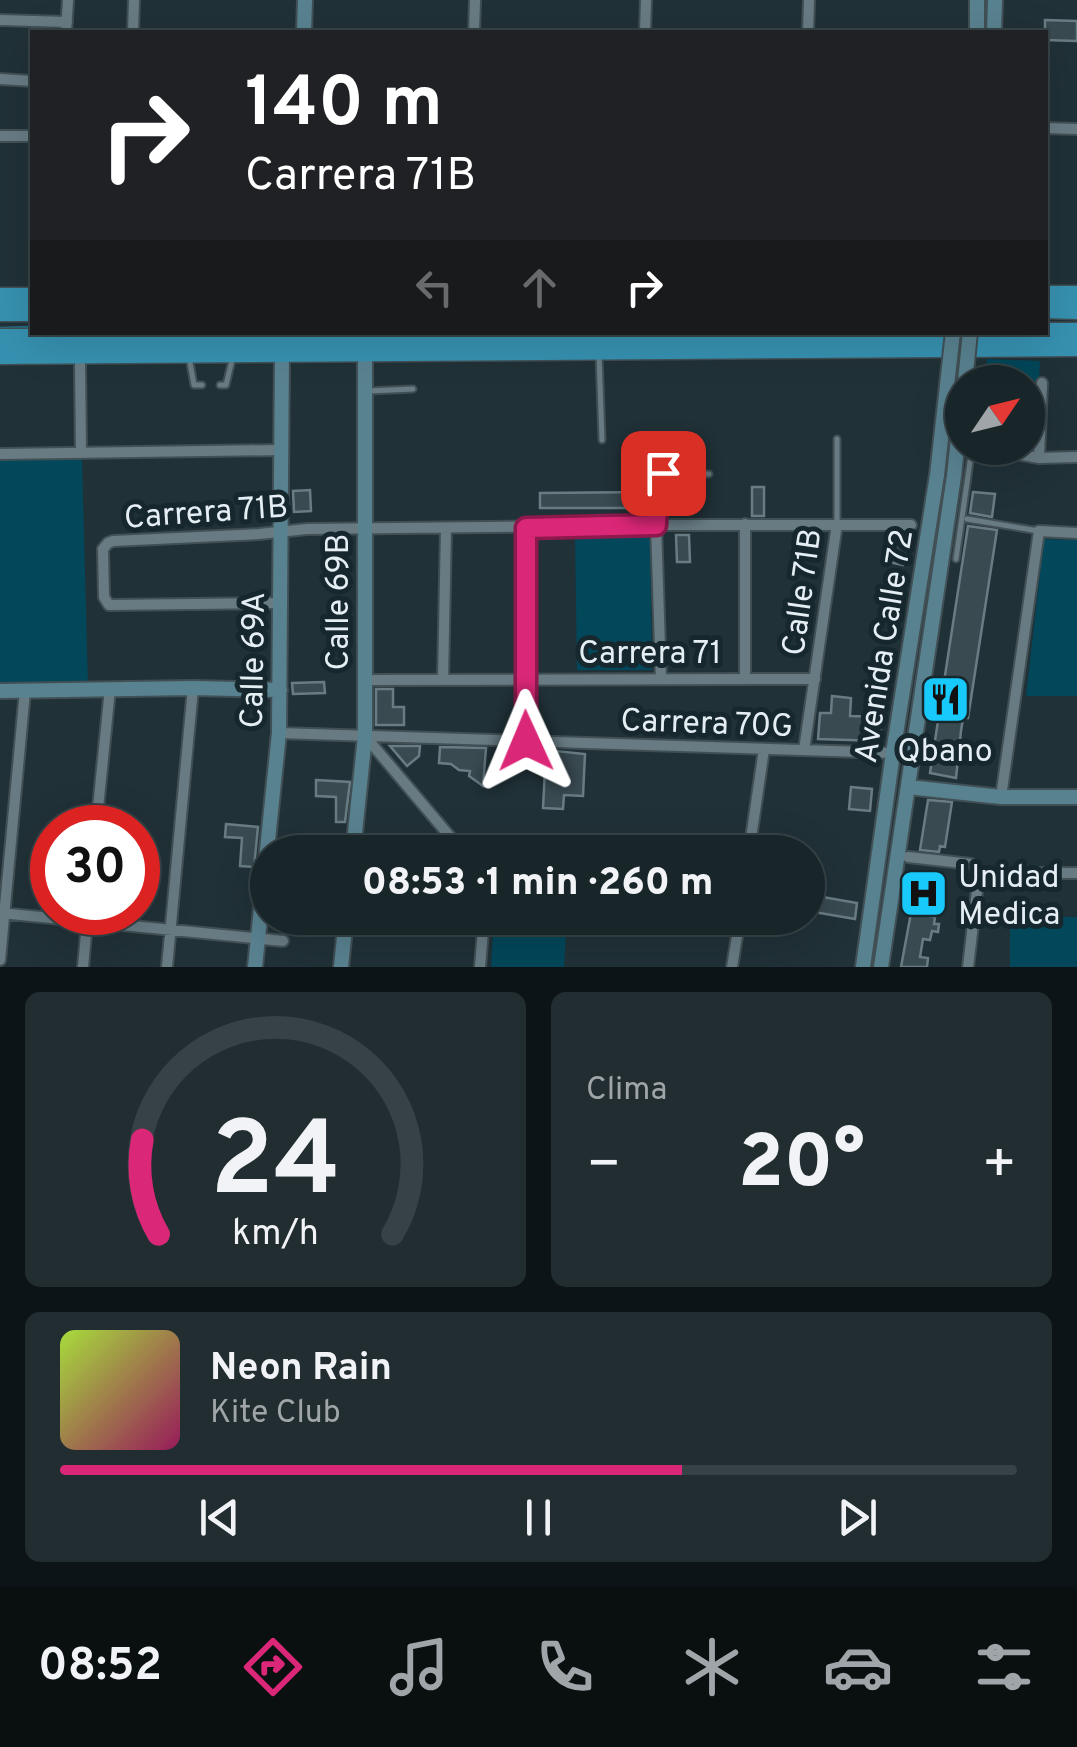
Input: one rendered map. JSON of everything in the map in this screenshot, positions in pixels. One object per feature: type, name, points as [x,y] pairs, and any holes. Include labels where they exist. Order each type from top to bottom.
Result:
[{"type":"highway","points":[[1048,295],[1077,295]]},
{"type":"highway","points":[[0,296],[30,296]]},
{"type":"highway","points":[[1048,309],[1077,310]]},
{"type":"highway","points":[[0,312],[30,312]]},
{"type":"highway","points":[[1048,332],[1077,332]]},
{"type":"highway","points":[[1,344],[736,335]]},
{"type":"highway","points":[[805,350],[842,335]]},
{"type":"highway","points":[[629,336],[673,351]]},
{"type":"highway","points":[[365,352],[393,338]]},
{"type":"highway","points":[[1,344],[26,355],[1077,347]]},
{"type":"street","points":[[0,20],[67,28],[68,0]]},
{"type":"street","points":[[132,30],[134,0]]},
{"type":"street","points":[[304,30],[305,0]]},
{"type":"street","points":[[474,0],[474,30]]},
{"type":"street","points":[[645,30],[646,0]]},
{"type":"street","points":[[808,30],[809,0]]},
{"type":"street","points":[[977,0],[977,30]]},
{"type":"street","points":[[994,30],[995,0]]},
{"type":"street","points":[[0,79],[30,80]]},
{"type":"street","points":[[1048,128],[1077,129]]},
{"type":"street","points":[[0,136],[30,136]]},
{"type":"street","name":"Avenida Calle 72","points":[[863,967],[938,476],[953,335]]},
{"type":"street","points":[[966,365],[970,335]]},
{"type":"street","name":"Calle 69A","points":[[254,967],[279,732],[282,352]]},
{"type":"street","name":"Calle 69B","points":[[355,835],[365,736],[365,352]]},
{"type":"street","points":[[80,364],[81,453]]},
{"type":"street","points":[[0,454],[281,450]]},
{"type":"street","points":[[1045,458],[1077,457]]},
{"type":"street","name":"Avenida Calle 72","points":[[881,967],[955,465]]},
{"type":"street","points":[[744,524],[745,679]]},
{"type":"street","name":"Calle 71B","points":[[804,750],[837,524]]},
{"type":"street","points":[[656,525],[662,679]]},
{"type":"street","name":"Carrera 71B","points":[[280,603],[113,606],[106,602],[103,549],[114,540],[365,529],[911,525]]},
{"type":"street","points":[[442,680],[446,528]]},
{"type":"street","points":[[526,528],[526,741]]},
{"type":"street","points":[[1001,797],[1039,531],[1077,533]]},
{"type":"street","name":"Carrera 71","points":[[365,680],[815,679]]},
{"type":"street","points":[[167,967],[193,688]]},
{"type":"street","points":[[98,805],[110,689]]},
{"type":"street","points":[[0,960],[25,690]]},
{"type":"street","points":[[0,691],[280,690]]},
{"type":"street","name":"Carrera 70G","points":[[279,732],[893,753]]},
{"type":"street","points":[[365,736],[449,835]]},
{"type":"street","points":[[752,835],[764,749]]},
{"type":"street","points":[[908,787],[1001,797],[1077,797]]},
{"type":"street","points":[[908,857],[971,864],[982,876]]},
{"type":"street","points":[[968,967],[978,882],[982,876],[1077,872]]},
{"type":"street","points":[[2,914],[30,915]]},
{"type":"street","points":[[160,928],[283,941]]},
{"type":"street","points":[[83,967],[86,935]]},
{"type":"street","points":[[341,967],[344,935]]},
{"type":"street","points":[[480,967],[483,935]]},
{"type":"street","points":[[732,967],[737,935]]},
{"type":"lane","points":[[599,352],[602,440]]},
{"type":"lane","points":[[220,385],[226,385],[234,353]]},
{"type":"lane","points":[[189,354],[194,385],[202,385]]},
{"type":"lane","points":[[365,391],[413,389]]},
{"type":"lane","name":"Calle 71B","points":[[837,438],[837,524]]},
{"type":"lane","points":[[956,559],[970,465]]},
{"type":"lane","points":[[656,525],[658,478],[663,473],[710,474]]},
{"type":"lane","points":[[966,519],[1039,531]]},
{"type":"shaded area","points":[[987,359],[1040,361],[1040,365],[986,365]]},
{"type":"shaded area","points":[[82,458],[88,685],[0,687],[0,459]]},
{"type":"shaded area","points":[[650,535],[652,670],[577,670],[575,536]]},
{"type":"shaded area","points":[[1044,539],[1077,540],[1077,696],[1026,696]]},
{"type":"shaded area","points":[[1010,916],[1077,917],[1077,967],[1010,967]]},
{"type":"shaded area","points":[[493,935],[566,935],[564,967],[491,967]]},
{"type":"building","points":[[1045,20],[1077,21],[1077,41],[1048,40]]},
{"type":"building","points":[[752,487],[764,487],[764,516],[752,516]]},
{"type":"building","points":[[310,490],[311,511],[294,512],[293,491]]},
{"type":"building","points":[[648,492],[649,508],[540,508],[540,493]]},
{"type":"building","points":[[973,492],[995,494],[992,517],[970,513]]},
{"type":"building","points":[[968,526],[997,530],[956,778],[930,773]]},
{"type":"building","points":[[894,534],[908,536],[903,565],[889,562]]},
{"type":"building","points":[[676,535],[689,535],[690,562],[677,562]]},
{"type":"building","points":[[324,682],[325,693],[293,694],[292,683]]},
{"type":"building","points":[[376,689],[393,689],[393,707],[404,707],[404,725],[376,725]]},
{"type":"building","points":[[832,696],[851,698],[850,716],[881,717],[880,741],[818,739],[820,713],[831,713]]},
{"type":"building","points":[[390,746],[420,746],[419,756],[407,766]]},
{"type":"building","points":[[440,747],[486,748],[483,786],[469,776],[470,771],[439,763]]},
{"type":"building","points":[[546,750],[585,754],[583,796],[564,795],[563,809],[543,808]]},
{"type":"building","points":[[316,780],[350,782],[345,822],[336,822],[336,797],[316,796]]},
{"type":"building","points":[[851,787],[872,789],[870,811],[849,809]]},
{"type":"building","points":[[928,800],[952,802],[945,847],[940,846],[939,852],[920,850]]},
{"type":"building","points":[[226,824],[258,827],[257,835],[250,835],[250,867],[240,866],[242,838],[225,837]]},
{"type":"building","points":[[916,874],[937,877],[934,899],[913,897]]},
{"type":"building","points":[[825,897],[857,903],[855,919],[825,914]]},
{"type":"building","points":[[911,913],[935,917],[934,924],[939,924],[938,932],[932,931],[930,940],[923,939],[920,957],[928,958],[927,967],[901,967]]},
{"type":"waterway","points":[[0,328],[30,327]]},
{"type":"place","name":"Qbano","points":[[945,700]]},
{"type":"place","name":"Unidad Medica","points":[[923,894]]},
{"type":"route","points":[[526,741],[526,528],[656,525],[658,478],[663,473]]}]
